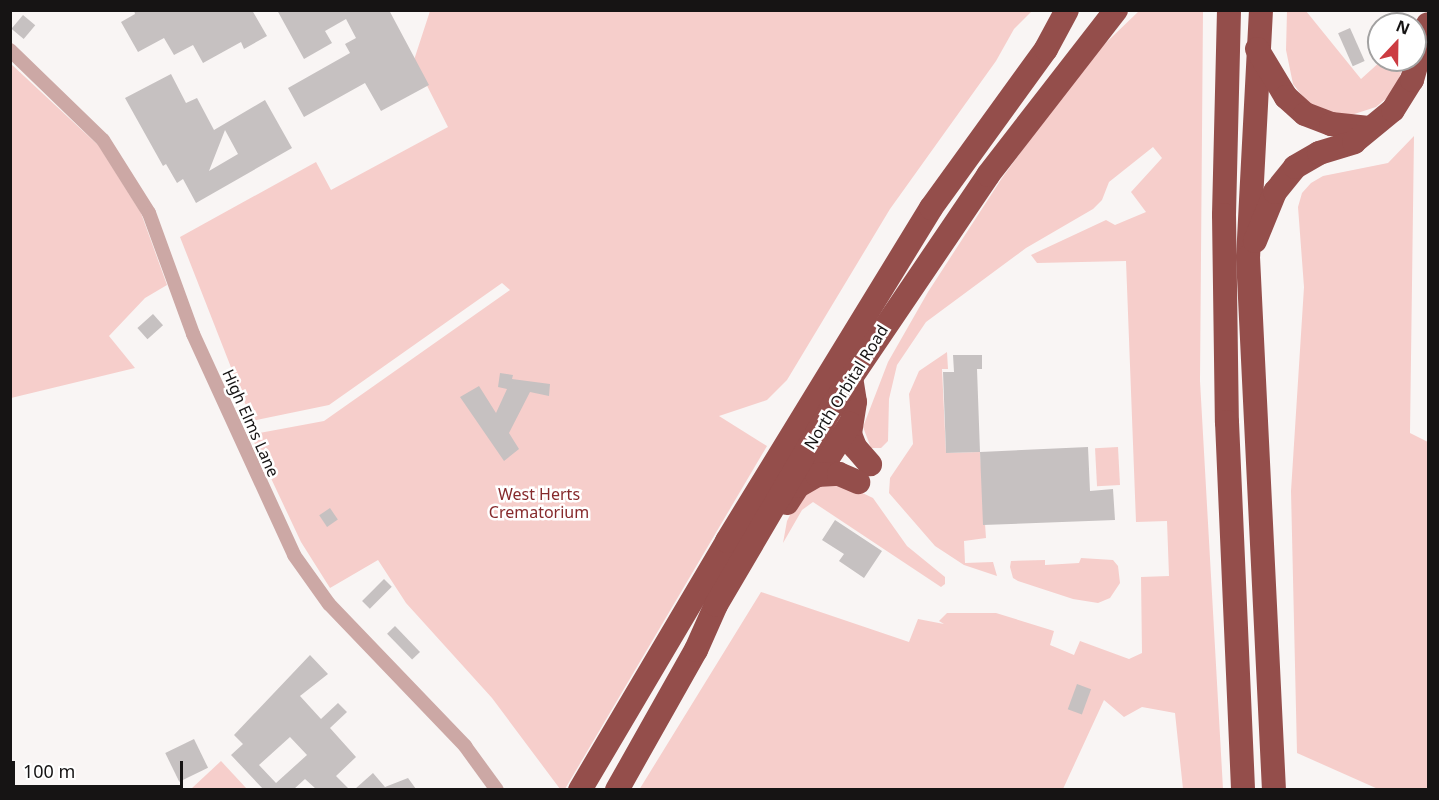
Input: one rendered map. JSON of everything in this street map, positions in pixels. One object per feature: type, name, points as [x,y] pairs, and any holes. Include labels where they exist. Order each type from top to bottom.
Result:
[{"type":"highway","name":"North Orbital Road","points":[[580,789],[727,541],[931,208],[1046,49],[1067,10]]},
{"type":"highway","name":"North Orbital Road","points":[[617,789],[696,650],[716,605],[851,376],[982,183],[1116,10]]},
{"type":"highway","points":[[1227,10],[1224,215],[1227,422],[1243,789]]},
{"type":"highway","points":[[1261,10],[1257,49],[1248,258],[1274,789]]},
{"type":"highway","points":[[1248,258],[1271,200],[1285,177],[1306,159],[1354,142],[1369,128],[1383,120],[1402,97],[1424,50],[1428,24]]},
{"type":"highway","points":[[1257,49],[1286,97],[1305,114],[1331,124],[1369,128]]},
{"type":"highway","points":[[817,475],[864,473],[852,442],[850,424],[855,402],[851,376]]},
{"type":"highway","points":[[696,650],[798,486],[817,475],[850,424]]},
{"type":"street","name":"High Elms Lane","points":[[10,50],[103,140],[149,213],[193,334],[294,555],[329,604],[465,746],[496,789]]},
{"type":"green space","name":"West Herts Crematorium","points":[[430,11],[1032,11],[1014,29],[996,61],[890,209],[787,380],[767,400],[719,416],[767,446],[565,789],[560,789],[492,698],[406,603],[378,560],[330,588],[301,542],[253,440],[254,434],[324,421],[510,290],[502,283],[329,405],[252,421],[180,237],[316,162],[331,190],[448,127],[414,60]]},
{"type":"green space","points":[[1139,11],[1203,11],[1200,381],[1223,789],[1183,789],[1175,713],[1142,707],[1124,717],[1104,700],[1063,789],[639,790],[761,592],[909,642],[918,619],[944,624],[939,621],[947,613],[996,613],[1054,631],[1050,645],[1074,655],[1080,641],[1129,659],[1142,653],[1141,577],[1169,576],[1167,521],[1136,522],[1126,261],[1037,263],[1031,255],[1106,220],[1115,225],[1146,212],[1131,192],[1162,158],[1153,147],[1109,182],[1102,200],[1093,209],[1026,248],[926,322],[897,365],[889,399],[888,441],[881,448],[871,448],[863,427],[888,362],[928,292],[1002,178],[1088,60]]},
{"type":"green space","points":[[1287,11],[1306,11],[1361,79],[1369,72],[1401,72],[1395,91],[1376,107],[1345,117],[1315,112],[1293,84],[1286,50]]},
{"type":"green space","points":[[10,63],[99,146],[141,213],[167,285],[145,298],[109,336],[135,368],[11,398]]},
{"type":"green space","points":[[1414,136],[1410,433],[1428,442],[1428,789],[1378,789],[1297,753],[1291,491],[1304,287],[1298,207],[1302,193],[1311,183],[1323,176],[1388,163]]},
{"type":"green space","points":[[947,352],[948,369],[942,369],[946,453],[980,452],[986,538],[964,541],[965,563],[993,562],[997,576],[964,565],[935,546],[889,493],[890,478],[913,444],[909,394],[919,371]]},
{"type":"green space","points":[[1118,447],[1120,485],[1097,486],[1095,448]]},
{"type":"green space","points":[[826,484],[850,487],[873,498],[907,546],[945,577],[945,584],[941,587],[813,502],[802,510],[783,543],[787,521],[795,505],[804,493]]},
{"type":"green space","points":[[1081,558],[1113,560],[1118,566],[1120,583],[1110,598],[1098,603],[1073,599],[1018,581],[1013,578],[1010,567],[1011,561],[1045,560],[1045,565],[1079,563]]},
{"type":"green space","points":[[221,761],[247,789],[191,789]]},
{"type":"building","points":[[134,10],[252,10],[267,36],[244,49],[241,42],[203,63],[193,45],[174,55],[164,38],[138,52],[121,22],[135,14]]},
{"type":"building","points":[[277,10],[389,10],[429,85],[381,111],[365,83],[304,117],[288,88],[350,53],[345,44],[356,38],[346,19],[325,31],[332,43],[304,59]]},
{"type":"building","points":[[23,15],[35,25],[24,39],[11,29]]},
{"type":"building","points":[[1350,28],[1365,61],[1353,66],[1338,33]]},
{"type":"building","points":[[171,74],[186,103],[197,98],[214,130],[265,100],[292,148],[196,203],[183,179],[177,183],[166,164],[163,166],[125,98]],"holes":[[[225,130],[238,154],[209,171]]]},
{"type":"building","points":[[153,314],[163,325],[147,339],[137,328]]},
{"type":"building","points":[[953,355],[982,355],[982,369],[977,369],[980,452],[946,453],[943,372],[954,372]]},
{"type":"building","points":[[500,373],[513,375],[512,379],[550,384],[549,396],[530,392],[509,433],[519,449],[504,461],[460,397],[479,386],[496,413],[507,389],[498,387]]},
{"type":"building","points":[[1088,447],[1090,491],[1113,489],[1115,520],[983,525],[980,452]]},
{"type":"building","points":[[330,508],[338,520],[327,527],[319,515]]},
{"type":"building","points":[[835,520],[882,551],[864,578],[839,561],[844,554],[822,540]]},
{"type":"building","points":[[384,579],[392,587],[370,609],[362,601]]},
{"type":"building","points":[[395,626],[420,652],[412,660],[387,634]]},
{"type":"building","points":[[310,655],[328,674],[300,696],[321,719],[338,703],[347,712],[330,728],[356,757],[336,776],[349,789],[316,789],[305,779],[294,789],[263,789],[231,755],[243,744],[234,735]],"holes":[[[290,737],[307,755],[276,783],[259,765]]]},
{"type":"building","points":[[1077,684],[1091,689],[1082,715],[1068,709]]},
{"type":"building","points":[[194,739],[208,768],[179,782],[165,753]]},
{"type":"building","points":[[373,773],[385,787],[408,778],[416,789],[355,789]]}]
